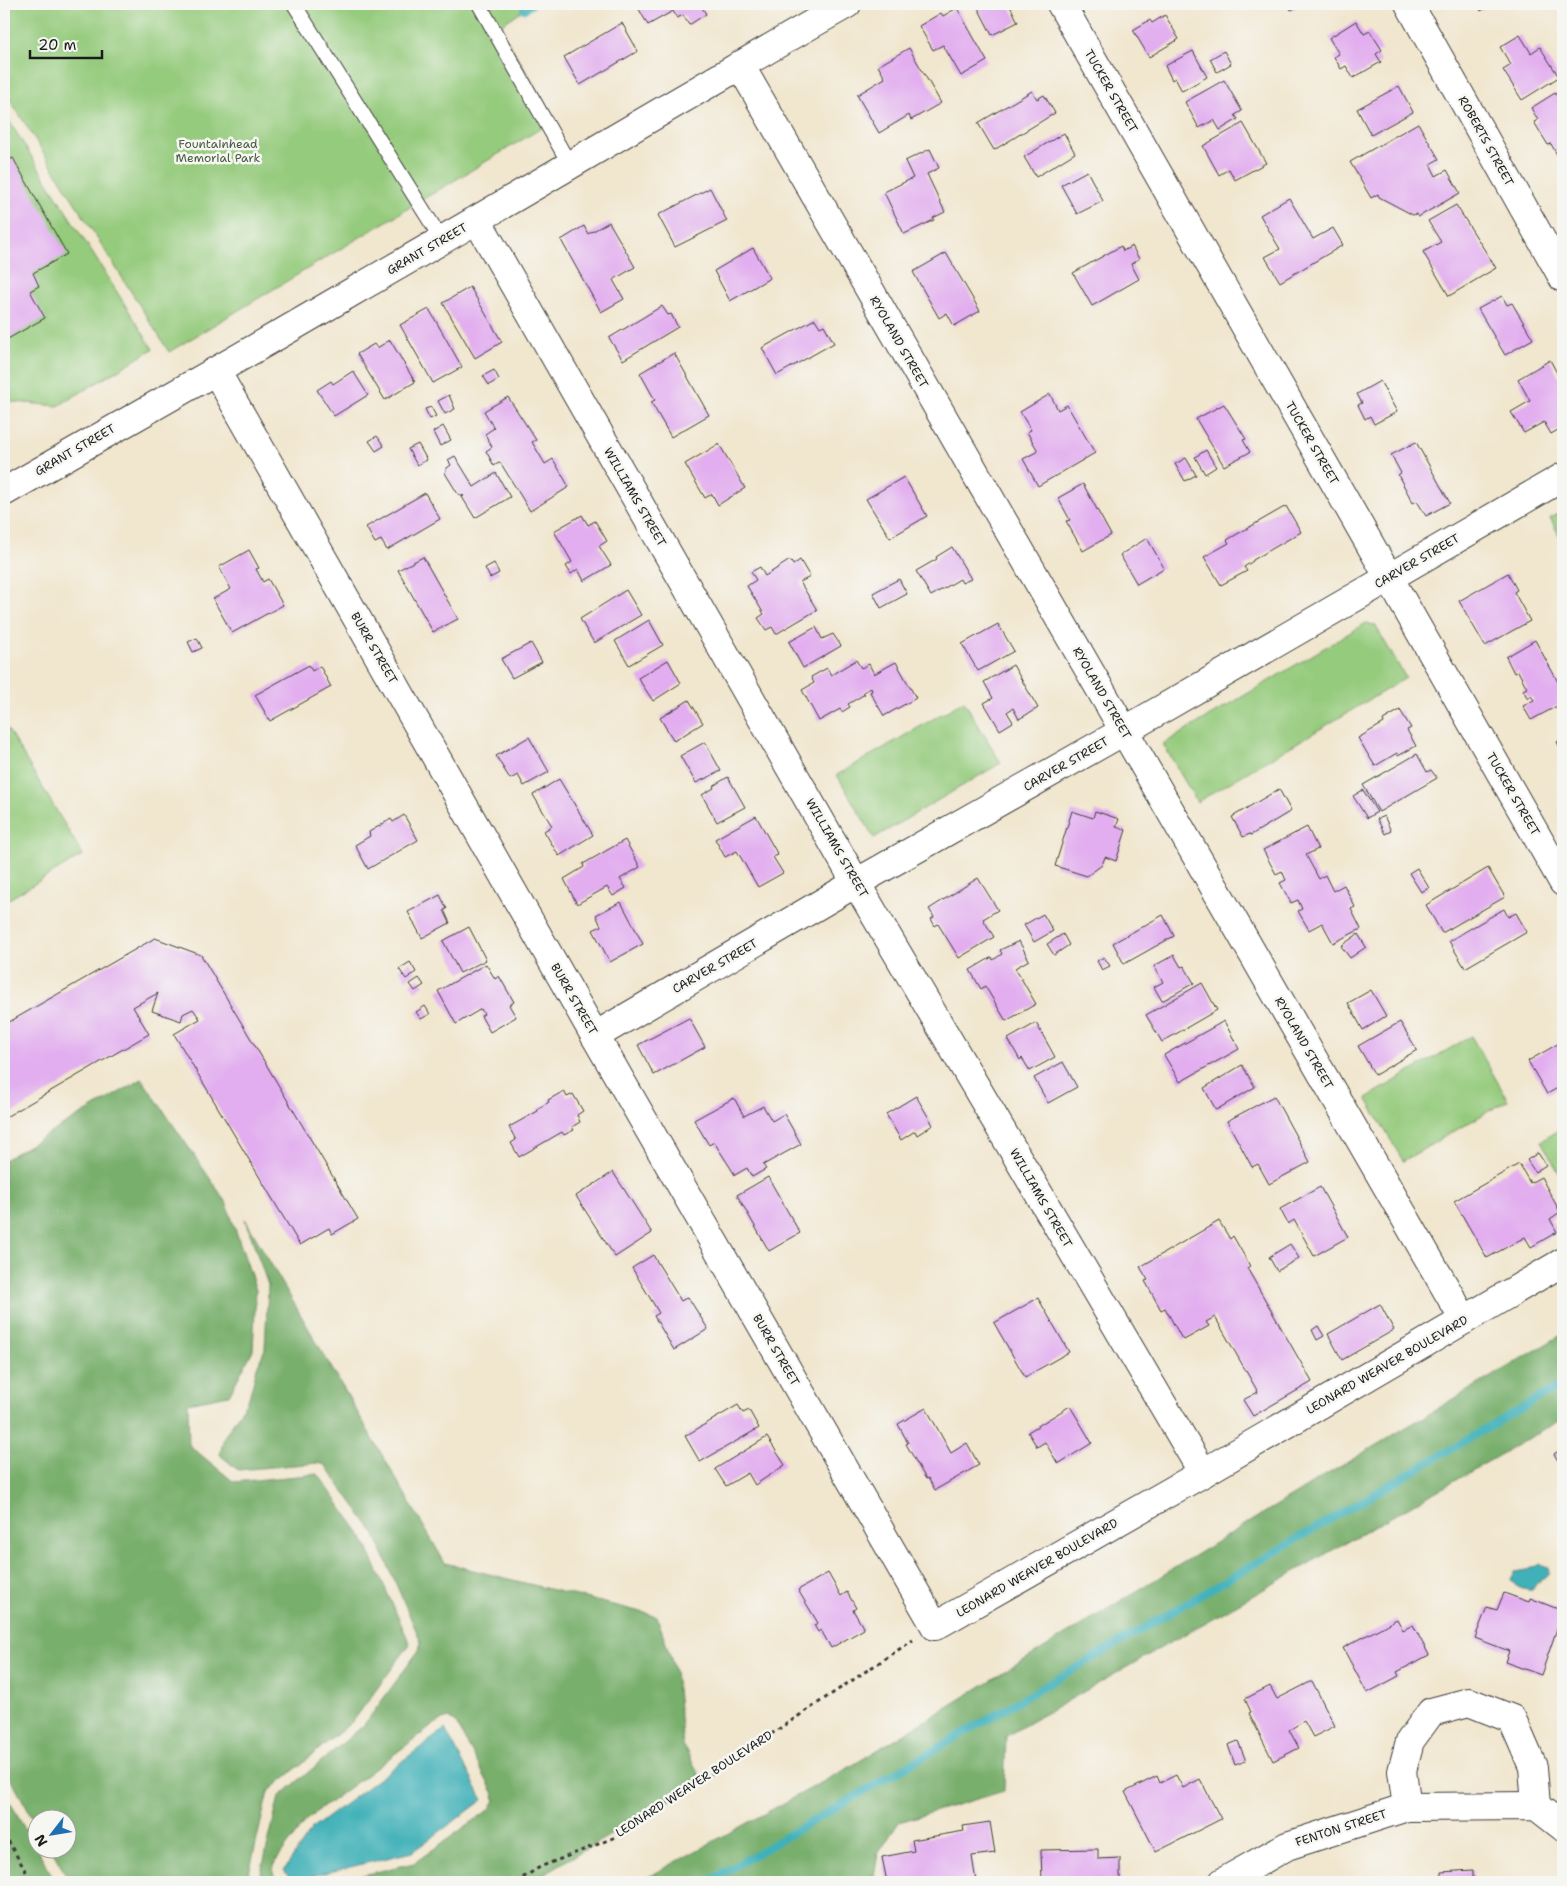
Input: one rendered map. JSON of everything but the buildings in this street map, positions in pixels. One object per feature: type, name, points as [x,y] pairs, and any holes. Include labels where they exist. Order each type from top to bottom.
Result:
[{"type":"street","name":"GRANT STREET","points":[[4,492],[477,220],[740,64],[847,4]]},
{"type":"street","name":"TUCKER STREET","points":[[1061,4],[1563,882]]},
{"type":"street","name":"ROBERTS STREET","points":[[1409,4],[1563,278]]},
{"type":"street","name":"RYOLAND STREET","points":[[740,64],[749,83],[1464,1320]]},
{"type":"street","name":"WILLIAMS STREET","points":[[477,220],[856,883],[1203,1473]]},
{"type":"street","name":"BURR STREET","points":[[216,371],[595,1036],[935,1626]]},
{"type":"street","name":"CARVER STREET","points":[[595,1036],[856,883],[1124,731],[1563,477]]},
{"type":"street","name":"LEONARD WEAVER BOULEVARD","points":[[935,1626],[1203,1473],[1563,1262]]},
{"type":"street","points":[[1407,1807],[1402,1771],[1410,1741],[1431,1712],[1469,1702],[1512,1719],[1533,1767],[1536,1806],[1563,1827]]},
{"type":"street","name":"FENTON STREET","points":[[1223,1882],[1286,1846],[1407,1807],[1536,1806]]},
{"type":"lane","points":[[294,4],[442,240]]},
{"type":"lane","points":[[479,4],[570,165]]},
{"type":"path","name":"LEONARD WEAVER BOULEVARD","points":[[516,1882],[540,1867],[616,1837],[935,1626]]},
{"type":"path","points":[[4,1834],[32,1882]]},
{"type":"green space","name":"Fountainhead Memorial Park","points":[[4,4],[532,4],[499,26],[555,120],[169,352],[4,90]]},
{"type":"green space","points":[[4,113],[153,349],[58,406],[4,401]]},
{"type":"green space","points":[[1563,511],[1563,542],[1550,518]]},
{"type":"green space","points":[[1366,623],[1375,625],[1406,678],[1197,802],[1163,744]]},
{"type":"green space","points":[[964,701],[1001,763],[874,838],[837,775]]},
{"type":"green space","points":[[4,723],[83,855],[4,902]]},
{"type":"green space","points":[[1471,1036],[1508,1100],[1403,1161],[1366,1098]]},
{"type":"green space","points":[[142,1079],[226,1202],[256,1290],[253,1350],[229,1395],[188,1403],[189,1445],[234,1482],[318,1474],[363,1538],[410,1644],[354,1720],[268,1792],[247,1882],[70,1882],[56,1858],[78,1858],[78,1808],[28,1808],[28,1810],[4,1767],[4,1160]]},
{"type":"green space","points":[[1563,1128],[1563,1180],[1541,1141]]},
{"type":"green space","points":[[245,1219],[445,1563],[657,1616],[675,1671],[683,1745],[703,1781],[530,1882],[333,1882],[414,1863],[490,1809],[495,1800],[494,1794],[456,1723],[449,1718],[439,1721],[306,1820],[274,1864],[272,1870],[278,1882],[259,1882],[279,1797],[364,1725],[419,1650],[421,1642],[374,1533],[325,1465],[318,1463],[238,1470],[220,1455],[224,1437],[249,1398],[257,1367],[265,1349],[268,1285]]},
{"type":"green space","points":[[1563,1334],[1563,1419],[1006,1736],[1004,1791],[899,1822],[878,1854],[873,1882],[639,1882],[848,1768],[1326,1475]]},
{"type":"green space","points":[[10,1802],[28,1833],[28,1858],[42,1858],[56,1882],[12,1882],[4,1869],[4,1804]]},
{"type":"water","points":[[1540,1564],[1548,1567],[1548,1576],[1537,1583],[1531,1590],[1519,1588],[1512,1582],[1511,1579],[1515,1572],[1528,1570]]},
{"type":"water","points":[[445,1729],[483,1800],[412,1852],[292,1881],[284,1870],[313,1828]]},
{"type":"waterway","points":[[524,9],[532,4]]},
{"type":"waterway","points":[[708,1882],[1563,1384]]}]
